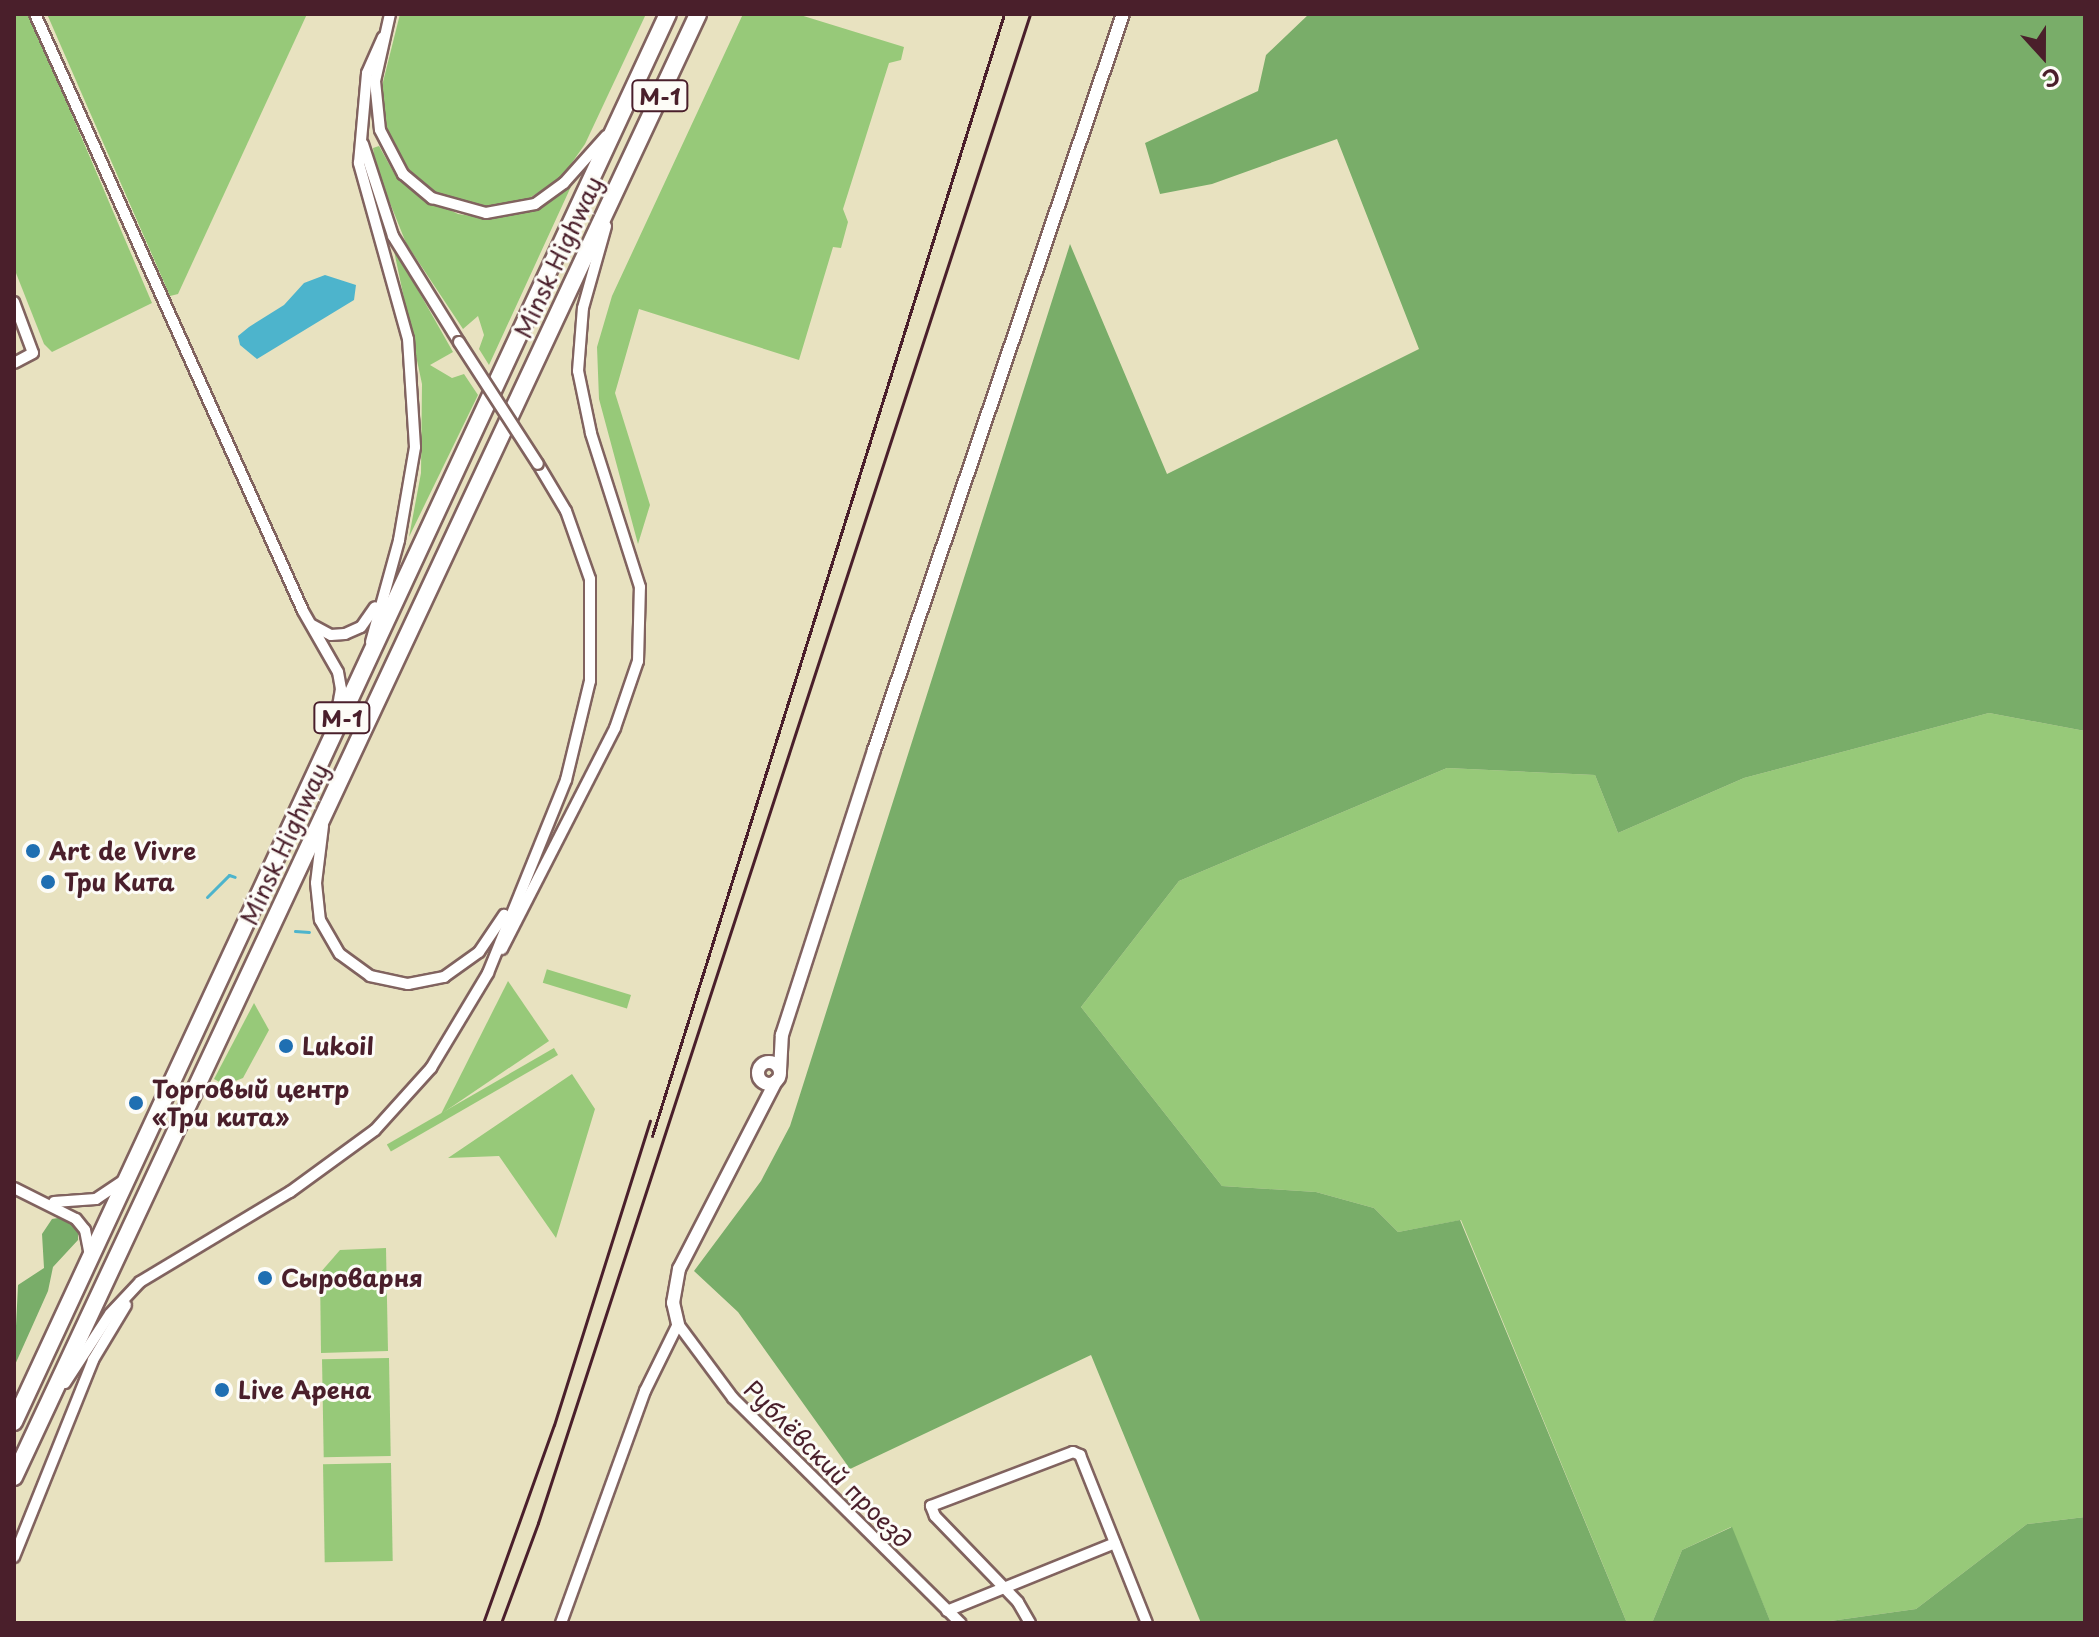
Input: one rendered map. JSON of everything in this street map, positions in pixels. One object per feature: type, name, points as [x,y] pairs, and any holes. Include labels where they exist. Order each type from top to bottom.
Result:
[{"type":"highway","name":"Minsk Highway","points":[[14,1422],[668,14]]},
{"type":"highway","name":"Minsk Highway","points":[[14,1477],[698,14]]},
{"type":"street","points":[[35,14],[341,689],[332,737]]},
{"type":"street","points":[[364,671],[411,486],[413,387],[408,339],[362,180],[360,135],[367,73],[390,14]]},
{"type":"street","points":[[561,1623],[645,1391],[678,1324],[673,1303],[679,1269],[734,1170],[755,1116],[778,1076],[782,1035],[965,471],[1123,14]]},
{"type":"street","points":[[383,37],[375,97],[387,148],[417,187],[449,206],[486,213],[535,204],[564,183],[619,119]]},
{"type":"street","points":[[360,135],[393,236],[566,511],[590,579],[592,654],[584,721],[566,780],[488,973]]},
{"type":"street","points":[[37,1429],[110,1314],[164,1267],[302,1185],[375,1130],[431,1068],[488,973],[615,728],[638,661],[640,587],[591,433],[578,371],[583,308],[621,178]]},
{"type":"street","points":[[14,302],[33,353],[14,363]]},
{"type":"street","points":[[312,625],[331,635],[345,634],[361,627],[381,597]]},
{"type":"street","points":[[327,807],[316,868],[320,920],[340,954],[370,976],[408,984],[444,977],[479,952],[515,901]]},
{"type":"street","points":[[755,1116],[759,1070],[782,1035]]},
{"type":"street","points":[[759,1070],[772,1062],[778,1076]]},
{"type":"street","points":[[759,1070],[765,1084],[778,1076]]},
{"type":"street","points":[[48,1202],[96,1199],[128,1178]]},
{"type":"street","points":[[14,1188],[48,1202],[85,1230],[91,1257]]},
{"type":"street","points":[[14,1557],[43,1491],[63,1432],[113,1321],[164,1267]]},
{"type":"street","name":"Рублёвский проезд","points":[[678,1324],[733,1398],[960,1623]]},
{"type":"street","points":[[1030,1623],[1001,1585],[931,1506],[1073,1452],[1080,1455],[1147,1623]]},
{"type":"street","points":[[947,1611],[1001,1585],[1115,1543]]},
{"type":"green space","points":[[14,14],[29,14],[152,303],[52,352],[44,344],[14,268]]},
{"type":"green space","points":[[47,14],[307,14],[178,294],[170,296]]},
{"type":"green space","points":[[400,14],[646,14],[585,144],[562,177],[525,201],[479,207],[435,193],[400,161],[390,141],[380,94]]},
{"type":"green space","points":[[743,14],[797,14],[904,47],[901,60],[889,63],[843,209],[848,222],[841,248],[833,247],[799,360],[639,309],[615,393],[650,505],[638,544],[599,399],[597,347],[612,296]]},
{"type":"green space","points":[[1309,14],[2085,14],[2085,731],[1989,713],[1744,778],[1618,833],[1595,775],[1447,768],[1179,881],[1081,1007],[1222,1186],[1316,1192],[1374,1208],[1398,1232],[1460,1220],[1627,1623],[1201,1623],[1091,1355],[850,1469],[738,1312],[694,1271],[761,1181],[790,1126],[1070,244],[1167,474],[1419,349],[1337,139],[1212,184],[1160,194],[1145,143],[1258,91],[1266,55]]},
{"type":"green space","points":[[379,146],[394,173],[416,193],[458,214],[492,219],[518,214],[541,206],[574,180],[489,365],[479,349],[484,335],[478,316],[463,329],[406,243],[376,168],[373,148]]},
{"type":"green space","points":[[393,246],[453,352],[430,365],[452,378],[464,374],[478,395],[409,537],[421,473],[422,384]]},
{"type":"green space","points":[[1989,713],[2085,731],[2085,1517],[2027,1524],[1916,1609],[1816,1623],[1771,1623],[1731,1527],[1682,1550],[1652,1623],[1627,1623],[1461,1220],[1398,1232],[1374,1208],[1316,1192],[1222,1186],[1081,1007],[1179,881],[1447,768],[1595,775],[1618,833],[1744,778]]},
{"type":"green space","points":[[547,969],[631,995],[627,1008],[543,983]]},
{"type":"green space","points":[[508,981],[549,1041],[441,1114]]},
{"type":"green space","points":[[254,1003],[269,1030],[243,1078],[225,1085],[214,1079]]},
{"type":"green space","points":[[554,1048],[558,1055],[391,1151],[387,1144]]},
{"type":"green space","points":[[572,1074],[595,1109],[556,1238],[499,1156],[448,1158]]},
{"type":"green space","points":[[64,1217],[78,1229],[78,1240],[53,1267],[48,1291],[14,1367],[18,1285],[44,1268],[42,1234],[52,1219]]},
{"type":"green space","points":[[386,1248],[388,1351],[321,1353],[320,1273],[340,1250]]},
{"type":"green space","points":[[389,1358],[391,1456],[324,1457],[322,1359]]},
{"type":"green space","points":[[391,1463],[393,1561],[325,1562],[323,1464]]},
{"type":"green space","points":[[2085,1517],[2085,1623],[1816,1623],[1916,1609],[2027,1524]]},
{"type":"green space","points":[[1732,1527],[1771,1623],[1652,1623],[1682,1550]]},
{"type":"water","points":[[325,275],[356,285],[354,300],[257,359],[240,345],[238,336],[284,305],[304,283]]},
{"type":"waterway","points":[[207,897],[229,875],[235,877]]},
{"type":"waterway","points":[[295,931],[309,932]]},
{"type":"railway","points":[[652,1136],[1004,14]]},
{"type":"railway","points":[[501,1623],[538,1523],[1030,14]]},
{"type":"railway","points":[[483,1623],[554,1425],[650,1121]]},
{"type":"place","name":"Art de Vivre","points":[[33,851]]},
{"type":"place","name":"Три Кита","points":[[48,882]]},
{"type":"place","name":"Lukoil","points":[[286,1046]]},
{"type":"place","name":"Торговый центр «Три кита»","points":[[136,1103]]},
{"type":"place","name":"Сыроварня","points":[[265,1278]]},
{"type":"place","name":"Live Арена","points":[[222,1390]]}]
